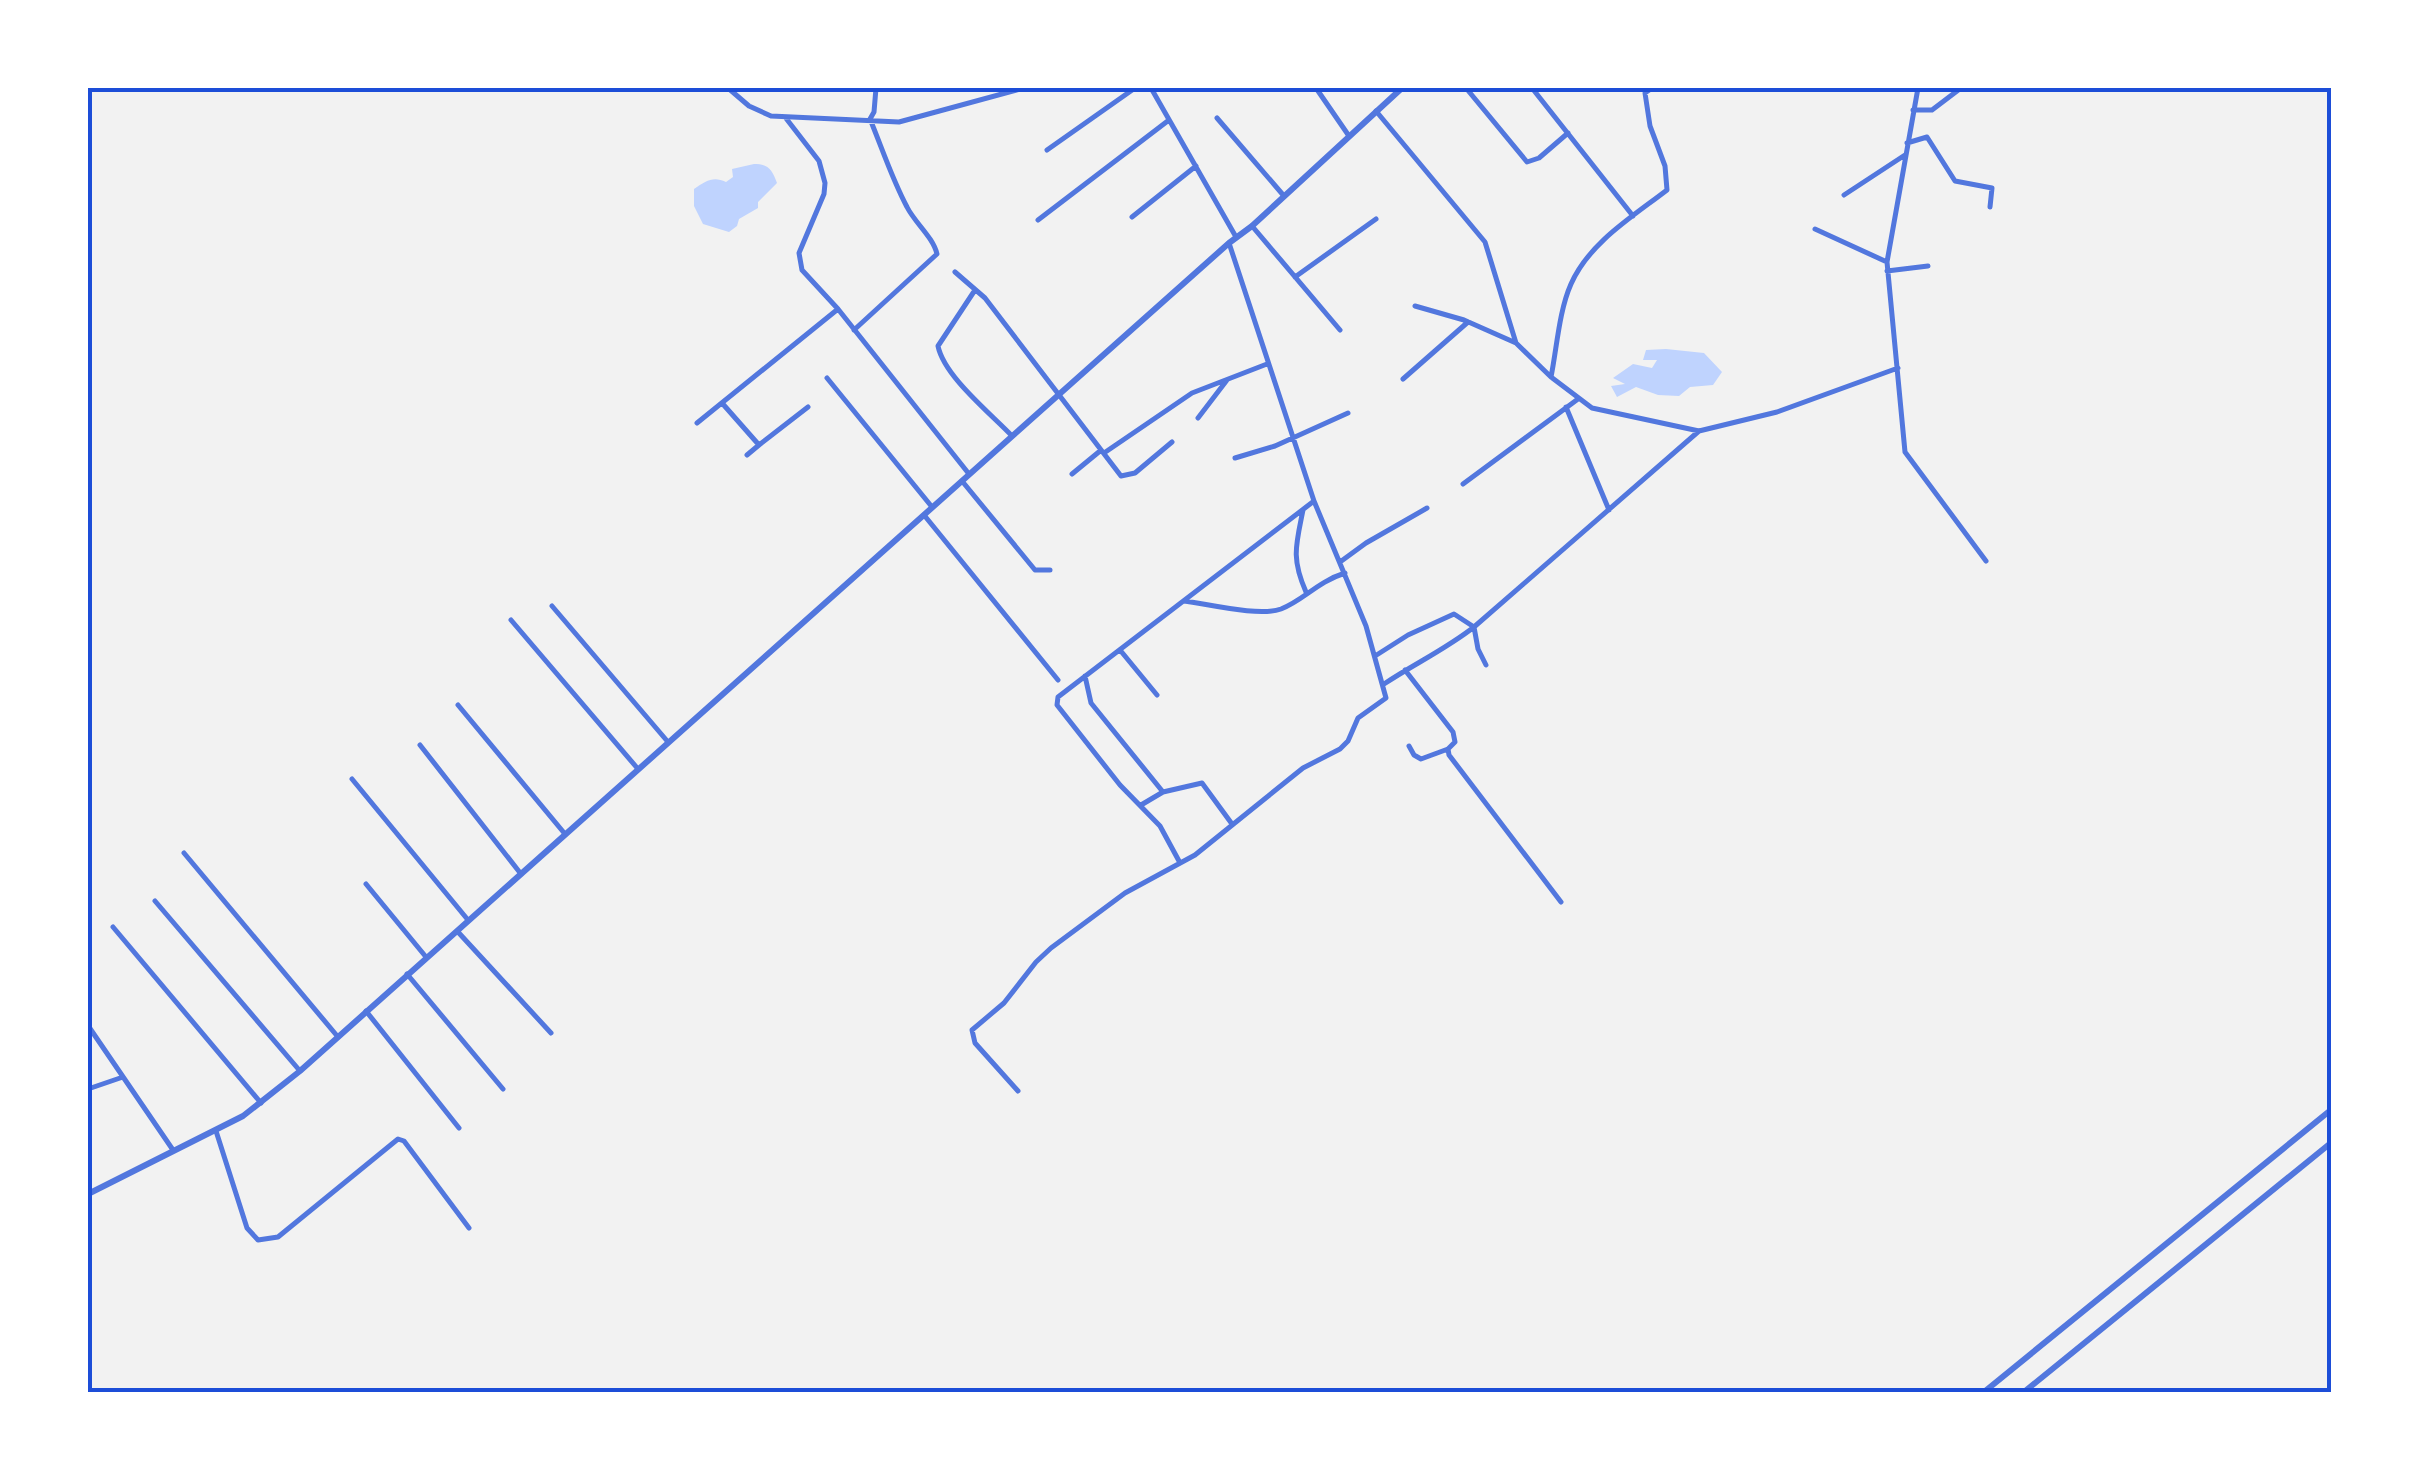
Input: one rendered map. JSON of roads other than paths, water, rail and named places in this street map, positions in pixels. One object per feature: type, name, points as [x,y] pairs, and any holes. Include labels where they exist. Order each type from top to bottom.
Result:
[{"type":"street","points":[[728,88],[760,113],[900,122],[1024,88]]},
{"type":"street","points":[[870,119],[876,88]]},
{"type":"street","points":[[1047,150],[1135,88]]},
{"type":"street","points":[[1151,88],[1236,237]]},
{"type":"street","points":[[1316,88],[1349,136]]},
{"type":"street","points":[[88,1194],[216,1131],[300,1071],[1252,226],[1402,88]]},
{"type":"street","points":[[1466,88],[1527,162],[1539,158],[1568,133]]},
{"type":"street","points":[[1532,88],[1633,216]]},
{"type":"street","points":[[1551,377],[1569,288],[1576,275],[1610,234],[1667,190],[1665,166],[1650,126],[1645,93],[1652,88]]},
{"type":"street","points":[[1918,88],[1886,271],[1905,452],[1986,561]]},
{"type":"street","points":[[1913,110],[1932,110],[1961,88]]},
{"type":"street","points":[[1376,110],[1485,242],[1516,342]]},
{"type":"street","points":[[785,117],[818,161],[824,183],[824,194],[799,253],[799,262],[969,474]]},
{"type":"street","points":[[1217,118],[1284,196]]},
{"type":"street","points":[[854,330],[937,254],[904,202],[870,119]]},
{"type":"street","points":[[1038,220],[1170,120]]},
{"type":"street","points":[[1907,144],[1927,137],[1955,181],[1992,188],[1990,207]]},
{"type":"street","points":[[1844,195],[1905,155]]},
{"type":"street","points":[[1132,217],[1196,166]]},
{"type":"street","points":[[1295,277],[1376,219]]},
{"type":"street","points":[[1252,226],[1340,330]]},
{"type":"street","points":[[1815,229],[1887,262]]},
{"type":"street","points":[[1018,1091],[974,1043],[972,1030],[1004,1003],[1051,948],[1126,893],[1196,854],[1303,768],[1340,749],[1358,718],[1384,702],[1384,684],[1375,656],[1292,439],[1229,243]]},
{"type":"street","points":[[1886,271],[1928,266]]},
{"type":"street","points":[[956,272],[997,313],[1118,474],[1129,477],[1172,442]]},
{"type":"street","points":[[975,290],[938,346],[940,355],[948,369],[1012,436]]},
{"type":"street","points":[[1415,306],[1469,322],[1516,342],[1578,399],[1612,414],[1699,431],[1777,412],[1898,368]]},
{"type":"street","points":[[697,423],[838,310]]},
{"type":"street","points":[[1402,379],[1469,322]]},
{"type":"street","points":[[1072,474],[1192,393],[1267,364]]},
{"type":"street","points":[[828,378],[932,507]]},
{"type":"street","points":[[1198,418],[1228,378]]},
{"type":"street","points":[[1463,484],[1578,399]]},
{"type":"street","points":[[722,403],[759,445]]},
{"type":"street","points":[[746,455],[808,408]]},
{"type":"street","points":[[1566,408],[1608,510]]},
{"type":"street","points":[[1235,458],[1292,439],[1348,412]]},
{"type":"street","points":[[1384,684],[1450,646],[1474,627],[1699,431]]},
{"type":"street","points":[[962,481],[1036,570],[1050,570]]},
{"type":"street","points":[[1179,861],[1164,832],[1120,785],[1058,705],[1058,698],[1314,501]]},
{"type":"street","points":[[1340,562],[1366,542],[1427,508]]},
{"type":"street","points":[[1302,510],[1294,549],[1295,564],[1306,592]]},
{"type":"street","points":[[924,514],[1058,680]]},
{"type":"street","points":[[1184,601],[1266,612],[1280,609],[1326,579],[1345,573]]},
{"type":"street","points":[[552,606],[668,742]]},
{"type":"street","points":[[1375,656],[1408,635],[1454,614],[1474,627],[1486,665]]},
{"type":"street","points":[[511,620],[638,769]]},
{"type":"street","points":[[1120,650],[1157,695]]},
{"type":"street","points":[[1404,670],[1453,732],[1455,742],[1448,750],[1421,759],[1408,746]]},
{"type":"street","points":[[1086,676],[1091,703],[1163,792]]},
{"type":"street","points":[[458,705],[565,834]]},
{"type":"street","points":[[420,745],[520,874]]},
{"type":"street","points":[[1448,750],[1561,902]]},
{"type":"street","points":[[352,779],[468,920]]},
{"type":"street","points":[[1141,805],[1163,792],[1202,783],[1232,824]]},
{"type":"street","points":[[184,853],[338,1037]]},
{"type":"street","points":[[366,884],[426,958]]},
{"type":"street","points":[[154,900],[300,1071]]},
{"type":"street","points":[[113,926],[260,1103]]},
{"type":"street","points":[[457,930],[550,1032]]},
{"type":"street","points":[[408,974],[503,1088]]},
{"type":"street","points":[[366,1011],[459,1128]]},
{"type":"street","points":[[89,1027],[173,1150]]},
{"type":"street","points":[[88,1089],[123,1077]]},
{"type":"street","points":[[1984,1392],[2332,1109]]},
{"type":"street","points":[[216,1131],[248,1228],[258,1240],[278,1237],[398,1139],[404,1141],[468,1228]]},
{"type":"street","points":[[2024,1392],[2332,1142]]},
{"type":"water","points":[[754,164],[769,169],[777,183],[758,202],[758,208],[739,219],[729,232],[703,224],[694,206],[694,189],[710,180],[726,182],[733,177],[732,169]]},
{"type":"water","points":[[1646,350],[1704,353],[1722,372],[1713,385],[1690,387],[1679,396],[1658,395],[1636,387],[1617,397],[1611,386],[1625,384],[1613,378],[1633,364],[1652,368],[1657,360],[1643,360]]}]
